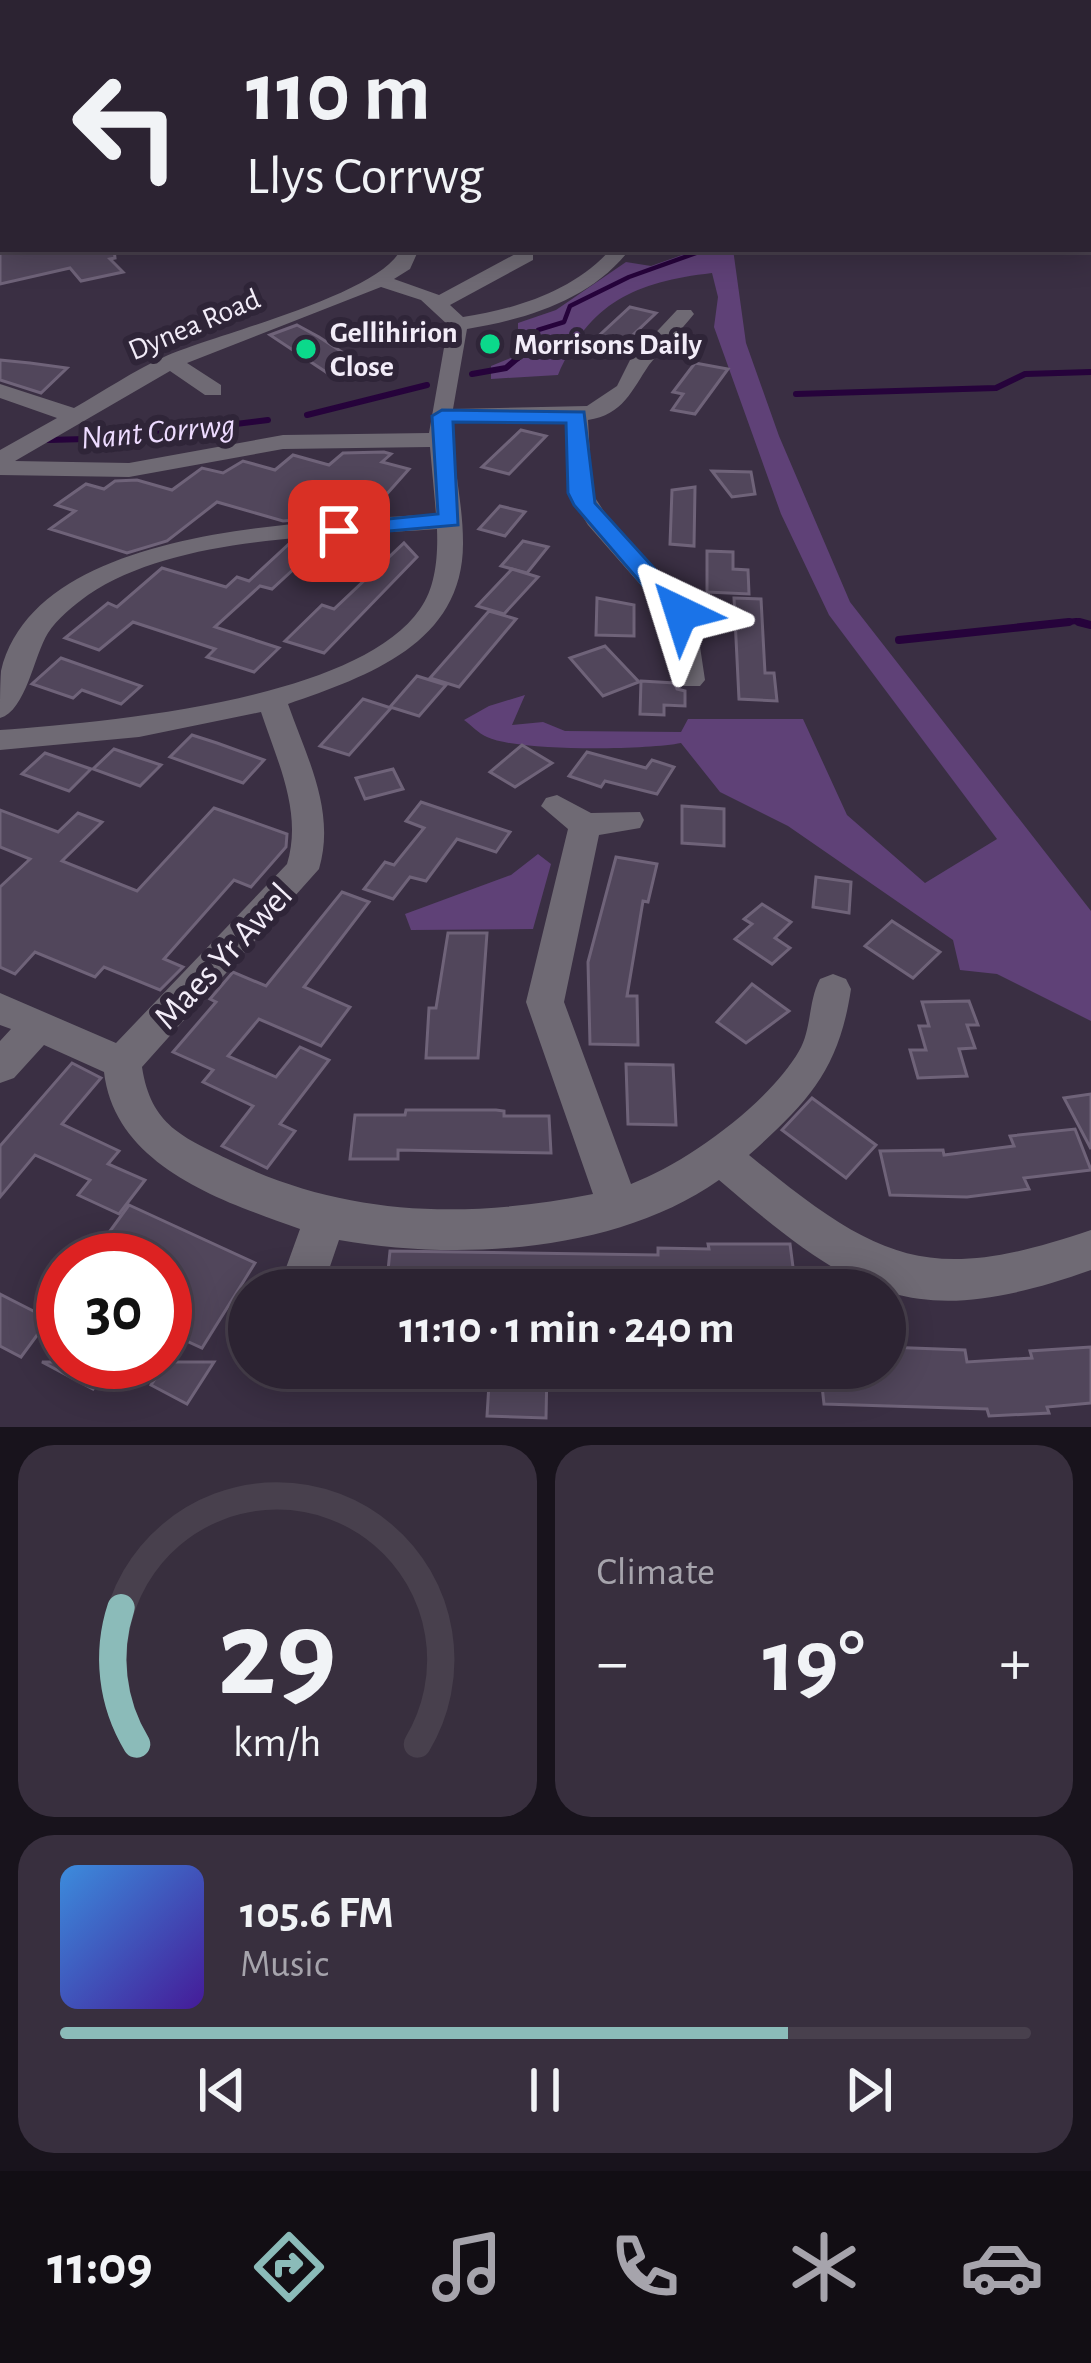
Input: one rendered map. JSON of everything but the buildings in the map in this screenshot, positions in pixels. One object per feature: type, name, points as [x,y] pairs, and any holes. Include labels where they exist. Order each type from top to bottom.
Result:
[{"type":"street","name":"Dynea Road","points":[[0,464],[72,415],[171,362],[381,280],[403,265],[409,252]]},
{"type":"street","points":[[381,280],[448,313],[501,318],[591,276],[618,252]]},
{"type":"street","points":[[448,313],[526,256]]},
{"type":"street","points":[[0,740],[163,724],[272,703],[378,657],[432,614],[442,594],[450,520],[441,428],[448,313]]},
{"type":"street","points":[[0,464],[129,470],[283,442],[576,416],[618,400],[638,365],[684,314]]},
{"type":"street","points":[[171,362],[213,390]]},
{"type":"street","points":[[0,391],[72,415]]},
{"type":"street","points":[[576,416],[580,493],[585,505],[681,613],[690,680]]},
{"type":"street","points":[[0,708],[29,641],[45,617],[98,576],[187,549],[450,520]]},
{"type":"street","name":"Maes Yr Awel","points":[[122,1063],[290,882],[310,850],[312,826],[272,703]]},
{"type":"street","points":[[618,1206],[545,1002],[571,815],[628,820]]},
{"type":"street","points":[[0,1009],[122,1063],[124,1095],[138,1122],[158,1144],[278,1204],[326,1217],[413,1229],[536,1222],[618,1206],[668,1189],[720,1156],[796,1083],[822,1045],[833,989]]},
{"type":"street","points":[[0,1067],[38,1025]]},
{"type":"street","points":[[720,1156],[830,1243],[882,1271],[935,1286],[992,1282],[1091,1250]]},
{"type":"street","points":[[307,1269],[326,1217]]},
{"type":"shaded area","points":[[691,252],[733,252],[746,343],[779,436],[850,602],[1091,911],[1091,1021],[997,974],[960,970],[953,940],[788,826],[720,792],[681,743],[613,748],[526,745],[487,737],[464,720],[525,695],[512,725],[543,722],[565,731],[681,732],[688,719],[803,719],[847,815],[925,883],[997,839],[829,615],[781,514],[714,327],[718,297],[712,273],[660,282],[618,300],[585,330],[558,375],[491,379],[491,366],[518,355],[518,323],[556,310],[626,262],[651,266]]},
{"type":"shaded area","points":[[538,854],[551,864],[533,929],[411,930],[405,914],[511,875]]},
{"type":"waterway","name":"Nant Corrwg","points":[[518,359],[538,330],[564,322],[570,306],[629,277],[699,252]]},
{"type":"waterway","name":"Nant Corrwg","points":[[472,374],[506,368],[520,356]]},
{"type":"waterway","points":[[796,394],[996,388],[1025,374],[1091,372]]},
{"type":"waterway","name":"Nant Corrwg","points":[[307,415],[427,385]]},
{"type":"waterway","name":"Nant Corrwg","points":[[48,440],[123,438],[268,420]]},
{"type":"waterway","points":[[1045,625],[1069,622]]},
{"type":"waterway","points":[[1079,622],[1083,623]]},
{"type":"waterway","points":[[1045,625],[1083,623]]},
{"type":"waterway","points":[[1083,623],[1091,625]]},
{"type":"waterway","points":[[1083,623],[1090,625]]},
{"type":"waterway","points":[[1041,625],[1045,625]]},
{"type":"waterway","points":[[899,640],[1045,625]]},
{"type":"place","name":"Morrisons Daily","points":[[490,344]]},
{"type":"place","name":"Gellihirion Close","points":[[306,349]]},
{"type":"route","points":[[339,531],[450,520],[442,416],[576,416],[580,493],[585,505],[681,613]]}]
